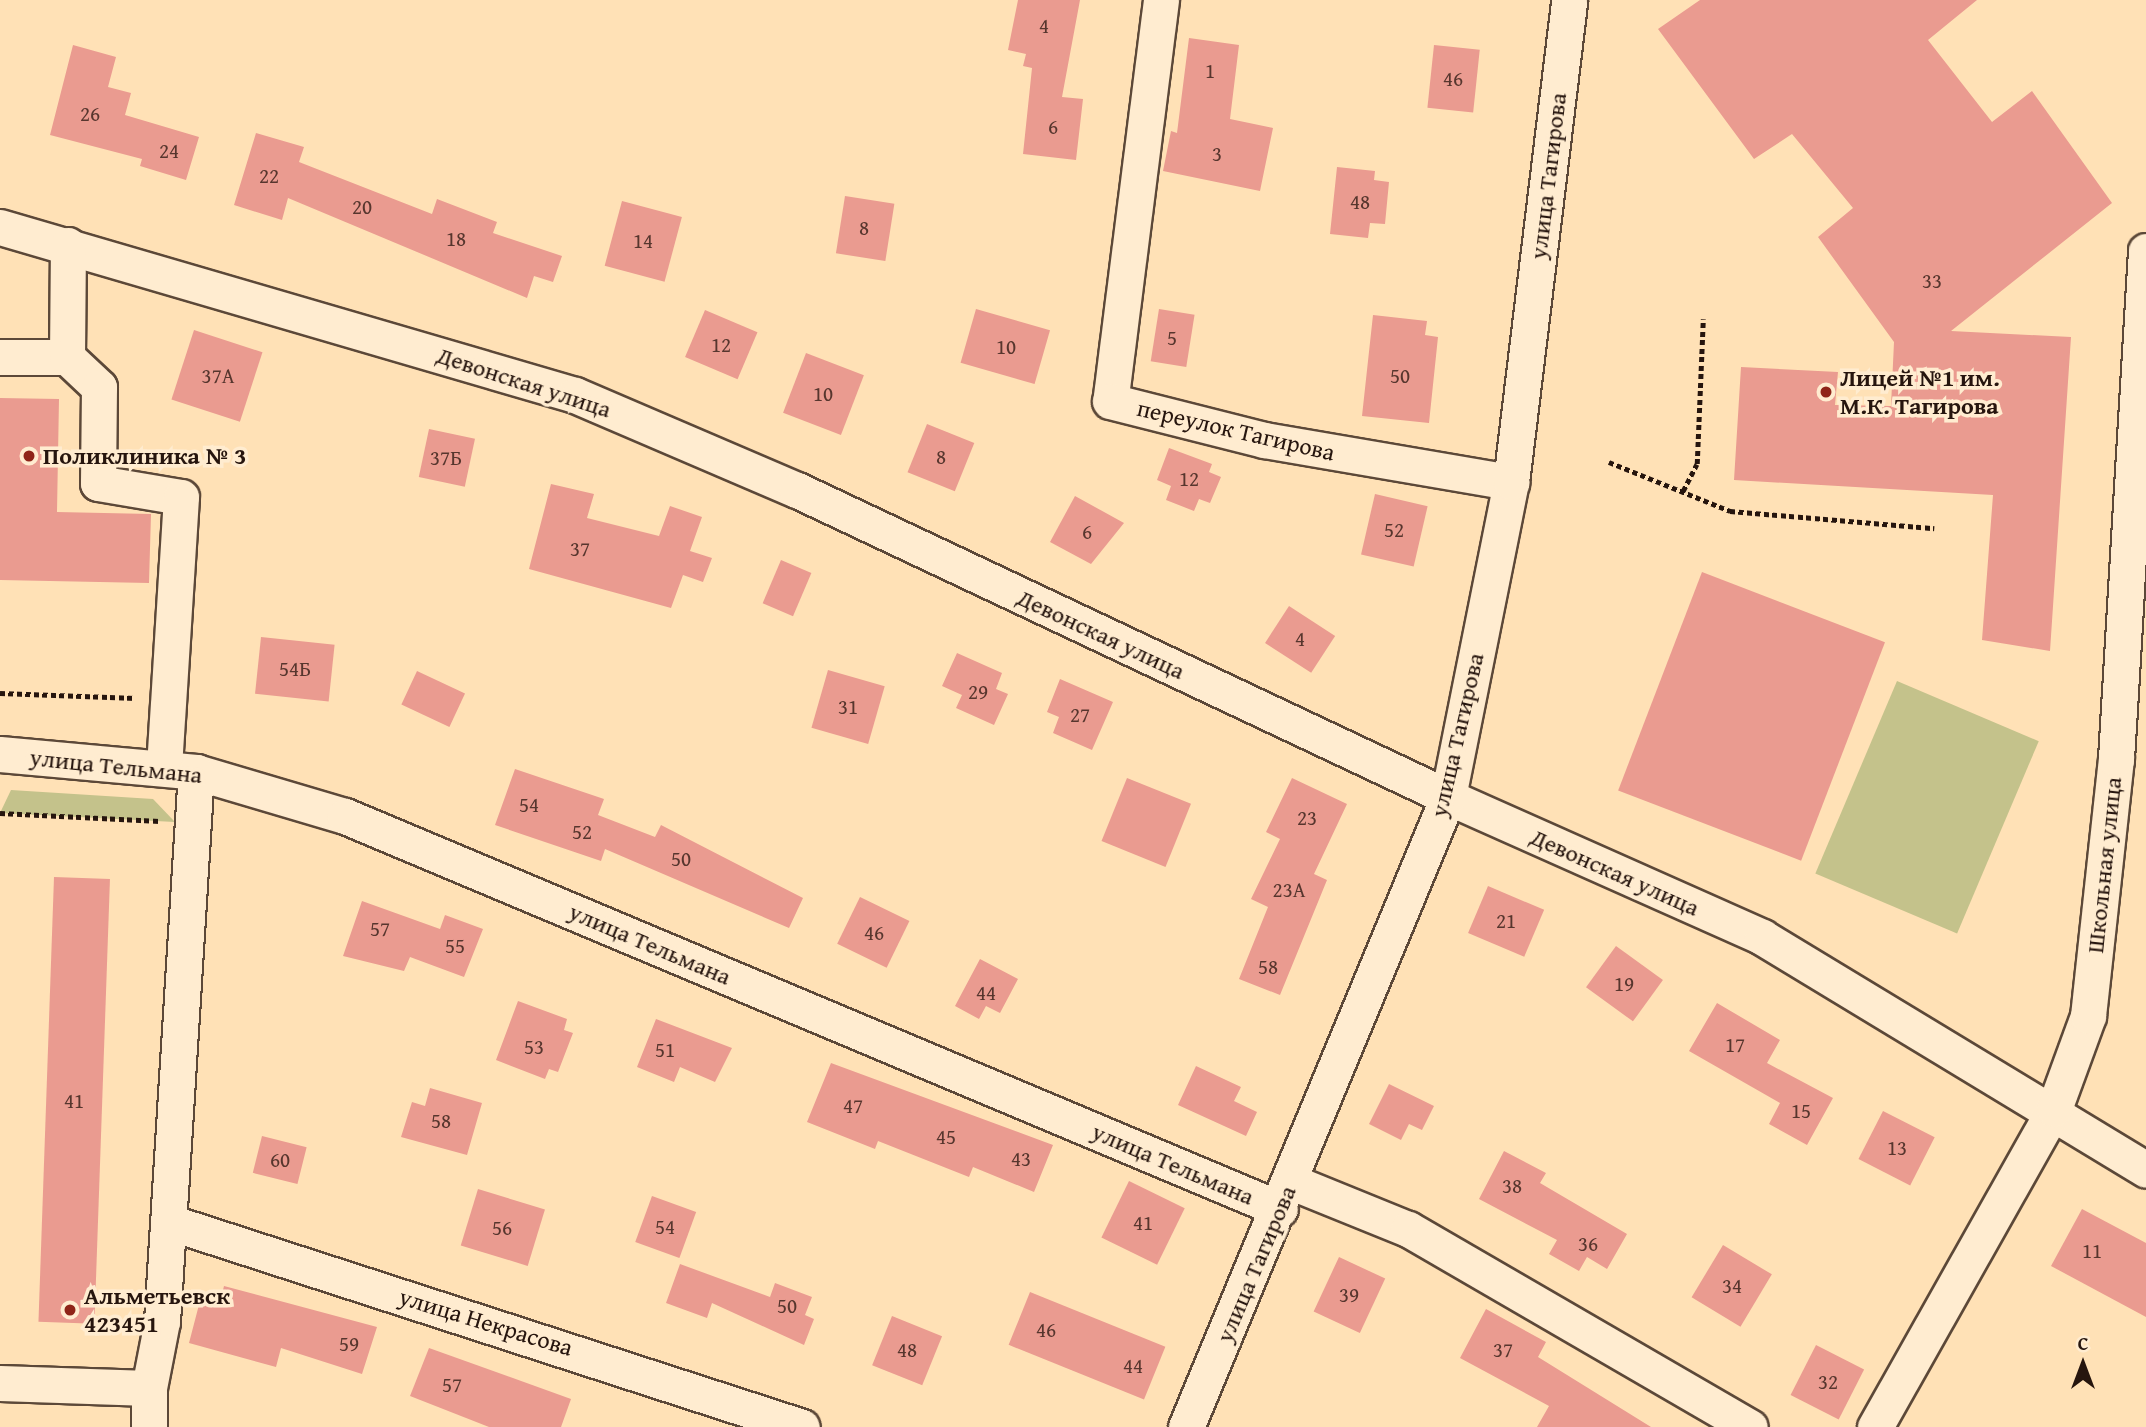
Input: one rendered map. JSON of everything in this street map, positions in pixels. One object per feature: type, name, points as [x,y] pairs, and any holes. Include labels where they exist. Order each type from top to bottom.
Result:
[{"type":"street","name":"переулок Тагирова","points":[[1161,0],[1111,401],[1264,440],[1511,482]]},
{"type":"street","name":"улица Тагирова","points":[[1186,1427],[1286,1195],[1448,797],[1511,482],[1569,0]]},
{"type":"street","name":"Девонская улица","points":[[0,228],[68,245],[575,395],[797,490],[1448,797],[1762,937],[2054,1109],[2146,1170]]},
{"type":"street","points":[[67,357],[68,245]]},
{"type":"street","name":"Школьная улица","points":[[1875,1427],[2054,1109],[2088,1016],[2131,757],[2146,251]]},
{"type":"street","points":[[0,357],[67,357],[99,387],[98,483],[181,497],[166,703],[192,822],[169,1222],[149,1388],[149,1427]]},
{"type":"street","name":"улица Тельмана","points":[[0,754],[180,769],[345,816],[1286,1195],[1408,1229],[1750,1427]]},
{"type":"street","name":"улица Некрасова","points":[[169,1222],[802,1427]]},
{"type":"street","points":[[0,1383],[149,1388]]},
{"type":"path","points":[[1683,491],[1697,464],[1703,319]]},
{"type":"path","points":[[1609,462],[1730,511],[1934,528]]},
{"type":"path","points":[[0,693],[166,703]]},
{"type":"path","points":[[0,813],[192,822]]},
{"type":"shaded area","points":[[1897,681],[2039,741],[1957,934],[1815,873]]},
{"type":"shaded area","points":[[11,790],[153,799],[175,822],[0,813]]},
{"type":"building","points":[[1018,0],[1080,0],[1062,97],[1083,99],[1076,160],[1023,154],[1032,68],[1023,66],[1026,54],[1008,50]]},
{"type":"building","points":[[1700,0],[1977,0],[1928,40],[1992,122],[2032,91],[2112,203],[1951,331],[2071,337],[2050,651],[1982,640],[1993,495],[1734,480],[1741,367],[1838,372],[1835,405],[1891,406],[1894,342],[1818,237],[1853,208],[1792,134],[1754,159],[1658,29]]},
{"type":"building","points":[[1189,38],[1239,45],[1230,119],[1273,128],[1260,191],[1163,171],[1171,131],[1177,133]]},
{"type":"building","points":[[73,45],[116,57],[108,87],[131,93],[125,115],[199,137],[186,180],[140,166],[142,159],[50,135]]},
{"type":"building","points":[[1434,45],[1480,50],[1473,112],[1427,108]]},
{"type":"building","points":[[256,133],[304,147],[299,162],[432,214],[437,199],[497,222],[493,233],[562,256],[553,282],[534,276],[527,298],[288,198],[282,220],[234,205]]},
{"type":"building","points":[[1337,167],[1375,171],[1374,180],[1389,182],[1385,224],[1370,223],[1368,238],[1330,234]]},
{"type":"building","points":[[845,196],[894,204],[885,261],[836,253]]},
{"type":"building","points":[[622,201],[682,217],[665,282],[605,266]]},
{"type":"building","points":[[976,309],[1050,330],[1035,384],[961,363]]},
{"type":"building","points":[[1159,309],[1195,315],[1186,367],[1151,361]]},
{"type":"building","points":[[705,310],[757,332],[738,379],[685,357]]},
{"type":"building","points":[[1373,315],[1427,321],[1425,335],[1438,337],[1429,423],[1362,416]]},
{"type":"building","points":[[194,330],[262,352],[240,422],[171,399]]},
{"type":"building","points":[[806,353],[864,375],[841,435],[783,413]]},
{"type":"building","name":"Поликлиника № 3","points":[[0,398],[59,399],[57,512],[151,514],[149,583],[0,580]]},
{"type":"building","points":[[927,424],[974,443],[955,491],[908,472]]},
{"type":"building","points":[[429,429],[475,439],[465,487],[419,477]]},
{"type":"building","points":[[1169,448],[1212,464],[1209,472],[1221,477],[1210,503],[1199,499],[1194,511],[1166,500],[1171,486],[1157,480]]},
{"type":"building","points":[[551,484],[594,494],[587,518],[659,536],[670,506],[702,517],[690,551],[712,558],[703,582],[683,575],[671,608],[529,569]]},
{"type":"building","points":[[1375,494],[1428,506],[1414,567],[1361,554]]},
{"type":"building","points":[[1075,496],[1124,523],[1091,564],[1050,542]]},
{"type":"building","points":[[781,560],[811,573],[793,616],[763,603]]},
{"type":"building","points":[[1702,572],[1885,642],[1801,861],[1618,790]]},
{"type":"building","points":[[1289,606],[1335,636],[1311,673],[1265,643]]},
{"type":"building","points":[[261,637],[335,645],[329,701],[255,694]]},
{"type":"building","points":[[957,653],[1002,673],[996,689],[1008,694],[994,725],[956,708],[962,695],[942,686]]},
{"type":"building","points":[[828,670],[885,686],[868,744],[811,728]]},
{"type":"building","points":[[417,671],[465,693],[449,727],[401,705]]},
{"type":"building","points":[[1060,679],[1113,702],[1092,750],[1053,733],[1059,717],[1047,712]]},
{"type":"building","points":[[515,769],[604,799],[598,815],[655,837],[661,825],[803,898],[789,928],[605,849],[601,861],[495,825]]},
{"type":"building","points":[[1127,778],[1191,804],[1166,867],[1102,841]]},
{"type":"building","points":[[1292,778],[1347,804],[1314,874],[1327,880],[1280,995],[1239,979],[1268,907],[1251,899],[1280,839],[1266,832]]},
{"type":"building","points":[[54,877],[110,879],[94,1324],[38,1322]]},
{"type":"building","points":[[1488,886],[1544,910],[1524,957],[1468,933]]},
{"type":"building","points":[[860,897],[909,921],[887,968],[837,944]]},
{"type":"building","points":[[362,901],[440,929],[445,915],[483,929],[464,977],[410,957],[404,971],[343,956]]},
{"type":"building","points":[[1616,946],[1663,980],[1633,1021],[1586,987]]},
{"type":"building","points":[[980,959],[1018,979],[1000,1013],[986,1006],[979,1019],[955,1006]]},
{"type":"building","points":[[518,1001],[567,1019],[564,1030],[573,1033],[558,1072],[549,1069],[545,1079],[496,1060]]},
{"type":"building","points":[[1717,1003],[1780,1040],[1767,1063],[1833,1098],[1807,1145],[1769,1124],[1780,1103],[1689,1051]]},
{"type":"building","points":[[656,1019],[732,1048],[715,1082],[680,1067],[674,1082],[637,1067]]},
{"type":"building","points":[[831,1063],[1053,1145],[1034,1192],[973,1167],[969,1177],[878,1141],[875,1149],[807,1122]]},
{"type":"building","points":[[1196,1066],[1241,1087],[1234,1101],[1257,1112],[1246,1136],[1178,1105]]},
{"type":"building","points":[[1389,1084],[1434,1106],[1422,1130],[1409,1124],[1401,1140],[1369,1124]]},
{"type":"building","points":[[430,1088],[482,1103],[467,1155],[401,1137],[412,1102],[425,1106]]},
{"type":"building","points":[[1883,1111],[1935,1137],[1910,1185],[1858,1159]]},
{"type":"building","points":[[262,1136],[307,1147],[297,1184],[253,1173]]},
{"type":"building","points":[[1504,1151],[1546,1173],[1540,1183],[1627,1234],[1607,1269],[1587,1257],[1579,1271],[1549,1254],[1557,1240],[1479,1199]]},
{"type":"building","points":[[1129,1181],[1185,1208],[1157,1265],[1101,1238]]},
{"type":"building","points":[[478,1189],[545,1209],[528,1266],[461,1245]]},
{"type":"building","points":[[652,1196],[696,1212],[679,1258],[635,1242]]},
{"type":"building","points":[[2082,1209],[2146,1243],[2146,1317],[2051,1266]]},
{"type":"building","points":[[1723,1245],[1772,1274],[1740,1327],[1692,1297]]},
{"type":"building","points":[[1339,1257],[1385,1279],[1360,1333],[1314,1311]]},
{"type":"building","points":[[680,1264],[770,1297],[775,1283],[812,1297],[805,1315],[814,1319],[804,1345],[712,1303],[707,1318],[666,1303]]},
{"type":"building","points":[[224,1286],[377,1327],[362,1374],[281,1348],[276,1367],[189,1343],[201,1297],[220,1302]]},
{"type":"building","points":[[1030,1292],[1165,1347],[1144,1400],[1009,1345]]},
{"type":"building","points":[[1486,1309],[1546,1342],[1538,1357],[1651,1427],[1537,1427],[1549,1406],[1460,1358]]},
{"type":"building","points":[[892,1316],[942,1336],[922,1385],[872,1365]]},
{"type":"building","points":[[1816,1345],[1864,1370],[1839,1419],[1791,1395]]},
{"type":"building","points":[[429,1348],[571,1399],[561,1427],[489,1427],[410,1396]]},
{"type":"place","name":"Лицей №1 им. М.К. Тагирова","points":[[1826,392]]},
{"type":"place","name":"Поликлиника № 3","points":[[29,456]]},
{"type":"place","name":"Альметьевск 423451","points":[[70,1310]]}]
